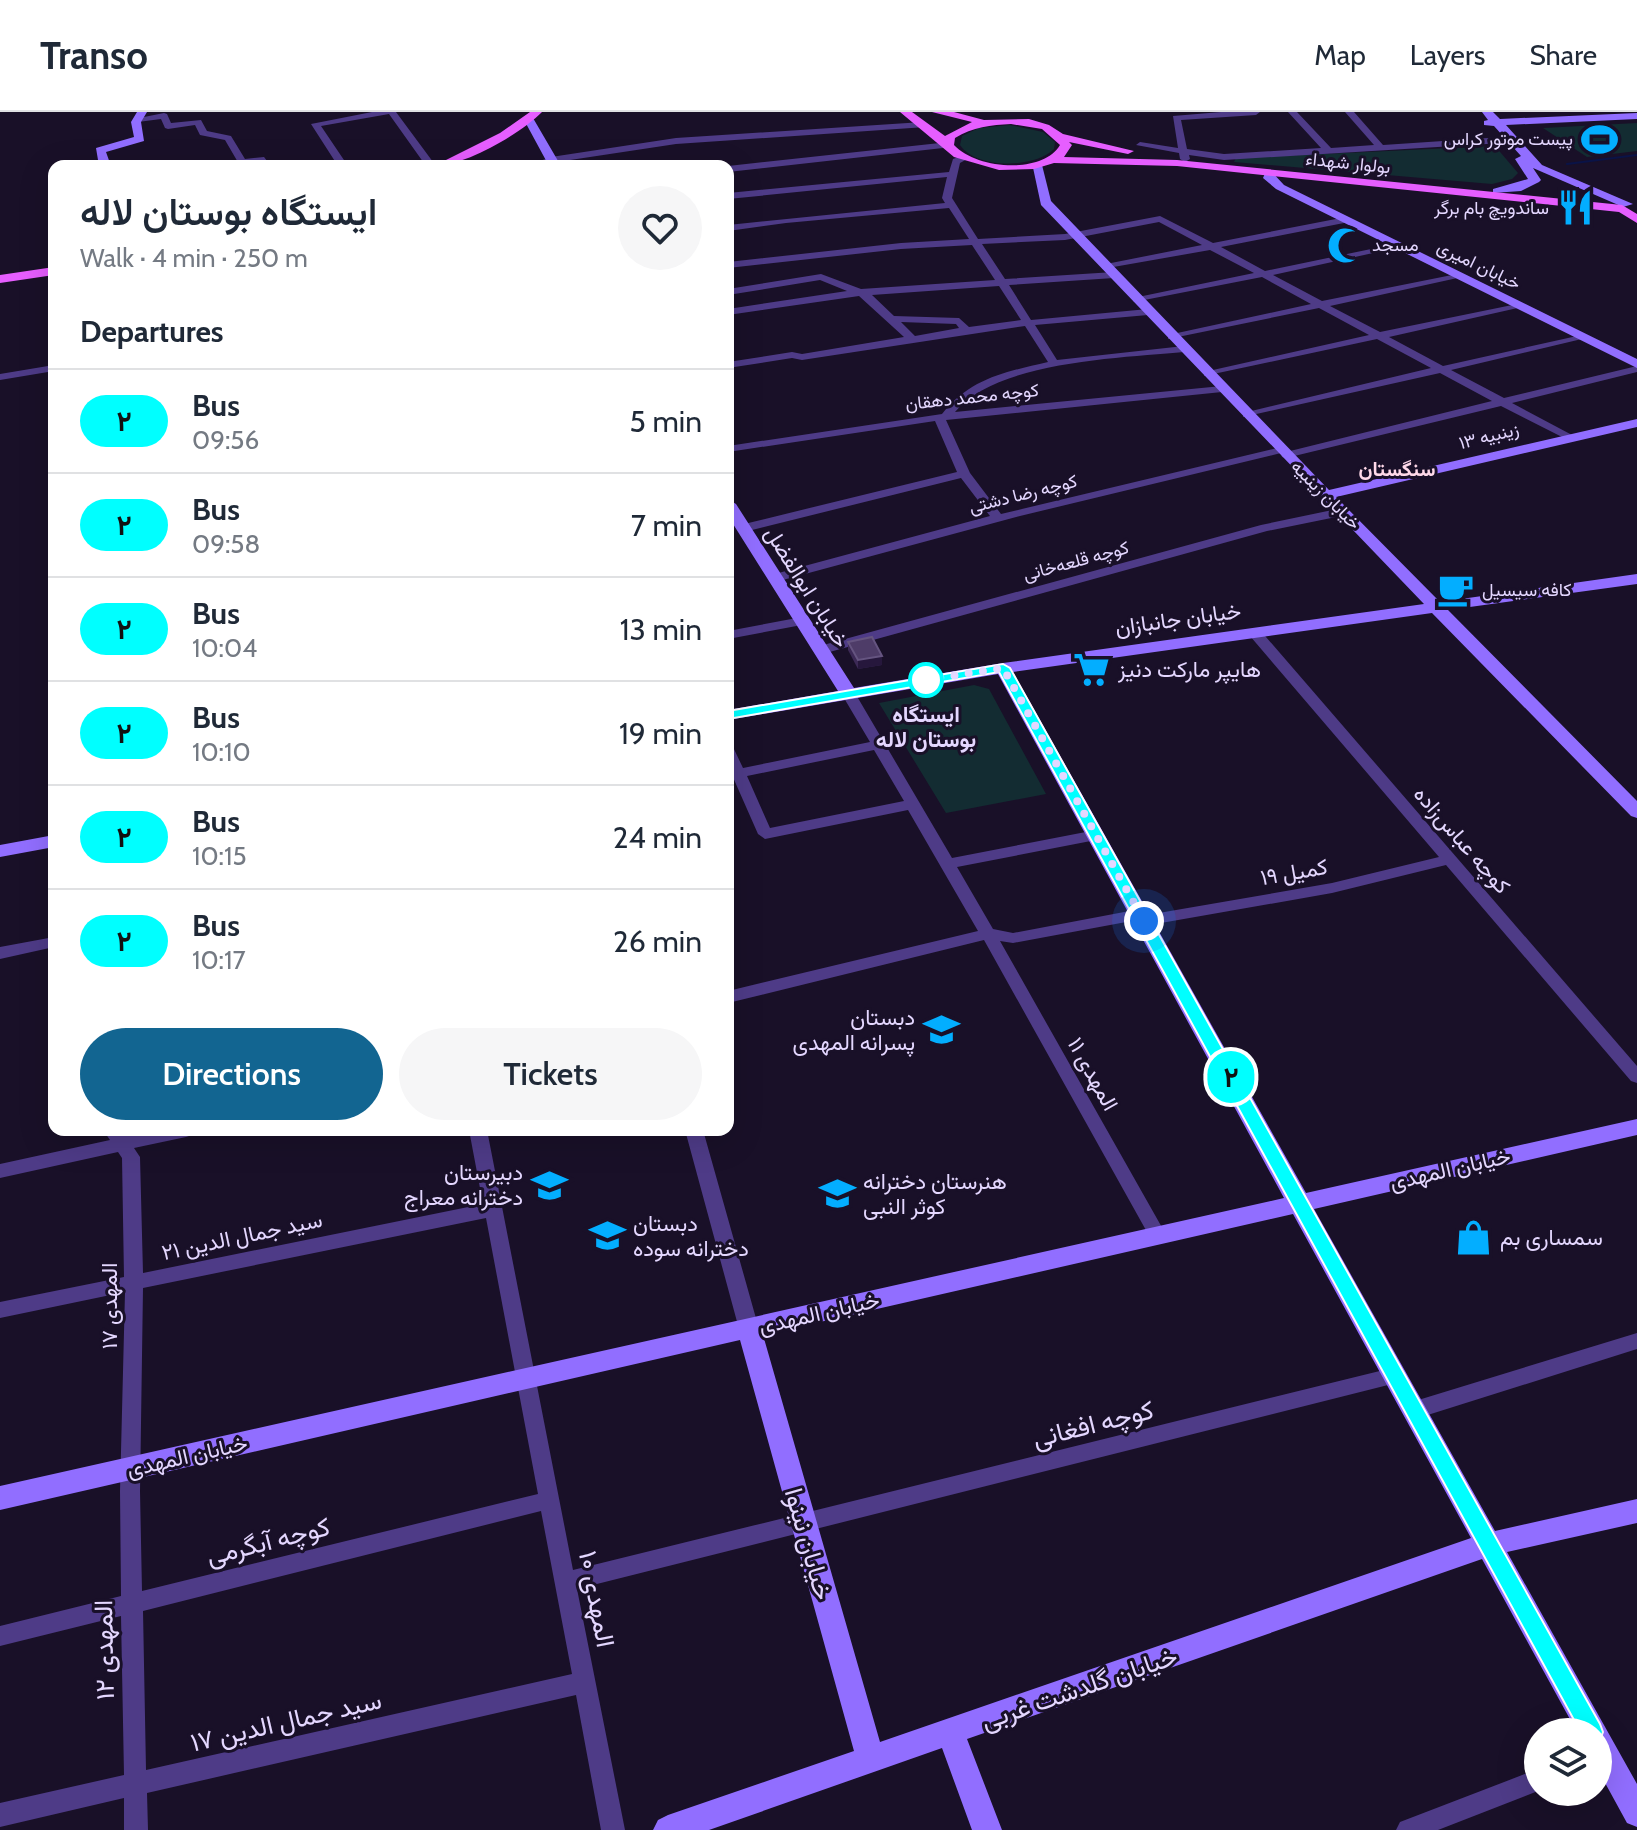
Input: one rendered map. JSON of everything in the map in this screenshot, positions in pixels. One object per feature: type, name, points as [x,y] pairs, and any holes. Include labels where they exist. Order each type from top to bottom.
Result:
[{"type":"main road","points":[[905,112],[964,158]]},
{"type":"main road","points":[[937,112],[991,121]]},
{"type":"main road","points":[[452,160],[504,135],[533,114]]},
{"type":"main road","points":[[949,145],[950,137],[959,130],[991,121],[1030,118]]},
{"type":"main road","name":"بولوار شهداء","points":[[1030,118],[1062,137],[1104,147],[1622,209],[1637,219]]},
{"type":"main road","points":[[1052,160],[1065,151],[1062,137]]},
{"type":"main road","name":"بولوار شهداء","points":[[964,158],[999,167],[1036,165],[1052,160],[1177,163],[1497,191],[1632,208]]},
{"type":"main road","points":[[0,279],[48,272]]},
{"type":"street","points":[[339,160],[315,124],[390,112],[426,160]]},
{"type":"street","points":[[1140,145],[1184,155],[1176,118],[1256,112]]},
{"type":"street","points":[[1292,112],[1329,151]]},
{"type":"street","points":[[1349,112],[1380,147]]},
{"type":"street","points":[[1478,112],[1491,119],[1533,167],[1535,180],[1521,187],[1497,191]]},
{"type":"street","points":[[533,114],[552,160]]},
{"type":"street","points":[[103,160],[100,150],[140,139],[140,115],[164,116],[168,126],[198,122],[203,133],[228,138],[241,160]]},
{"type":"street","points":[[1491,119],[1637,116]]},
{"type":"street","points":[[1491,119],[1503,140],[1533,167],[1632,208]]},
{"type":"street","points":[[570,160],[676,141],[923,125]]},
{"type":"street","points":[[1225,160],[1503,140]]},
{"type":"street","points":[[734,168],[949,145]]},
{"type":"street","points":[[964,158],[956,161],[947,198],[1053,362]]},
{"type":"street","name":"خیابان زینبیه","points":[[1036,165],[1045,202],[1247,415],[1637,812]]},
{"type":"street","name":"خیابان امیری","points":[[1270,173],[1269,178],[1280,187],[1582,336],[1637,367]]},
{"type":"street","points":[[734,195],[953,174]]},
{"type":"street","points":[[734,227],[951,205]]},
{"type":"street","points":[[734,264],[1075,234],[1160,219],[1568,437]]},
{"type":"street","points":[[734,311],[859,292],[1001,283],[1110,271],[1211,246],[1346,220]]},
{"type":"street","points":[[1138,300],[1400,246]]},
{"type":"street","points":[[1172,337],[1458,275]]},
{"type":"street","points":[[734,291],[821,277],[859,292],[912,339]]},
{"type":"street","points":[[1208,374],[1518,305]]},
{"type":"street","points":[[734,364],[1028,323],[1148,312]]},
{"type":"street","points":[[891,319],[959,321],[967,331]]},
{"type":"street","points":[[1247,415],[1582,336]]},
{"type":"street","points":[[998,518],[964,474],[942,417],[950,407],[972,390],[1053,362],[1184,349]]},
{"type":"street","name":"کوچه رضا دشتی","points":[[775,578],[998,518],[1502,402],[1637,367]]},
{"type":"street","points":[[0,377],[48,369]]},
{"type":"street","name":"کوچه محمد دهقان","points":[[734,448],[942,417],[1222,389]]},
{"type":"street","name":"زینبیه ۱۳","points":[[1326,495],[1637,423]]},
{"type":"street","points":[[744,528],[964,474]]},
{"type":"street","name":"کوچه قلعه‌خانی","points":[[821,650],[1265,528],[1342,512]]},
{"type":"street","name":"خیابان ابوالفضل","points":[[734,513],[848,693]]},
{"type":"street","name":"خیابان جانبازان","points":[[734,714],[1003,668],[1637,579]]},
{"type":"street","points":[[734,634],[802,621]]},
{"type":"street","name":"کوچه عباس‌زاده","points":[[1255,633],[1637,1077]]},
{"type":"street","points":[[1003,668],[1583,1718]]},
{"type":"street","name":"المهدی ۱۱","points":[[848,693],[1158,1236]]},
{"type":"street","points":[[738,773],[878,745]]},
{"type":"street","points":[[734,764],[765,834],[913,804]]},
{"type":"street","points":[[948,864],[1096,835]]},
{"type":"street","points":[[0,851],[48,842]]},
{"type":"street","name":"کمیل ۱۹","points":[[734,996],[988,934],[1013,938],[1332,888],[1450,859]]},
{"type":"street","points":[[0,953],[48,943]]},
{"type":"street","name":"خیابان المهدی","points":[[0,1498],[1637,1127]]},
{"type":"street","name":"المهدی ۱۰","points":[[479,1136],[613,1830]]},
{"type":"street","points":[[696,1136],[749,1329]]},
{"type":"street","points":[[0,1171],[118,1138]]},
{"type":"street","name":"المهدی ۱۷","points":[[118,1138],[131,1157],[134,1283],[130,1469]]},
{"type":"street","name":"سید جمال الدین ۲۱","points":[[0,1310],[493,1209]]},
{"type":"street","name":"خیابان نینوا","points":[[749,1329],[870,1758]]},
{"type":"street","points":[[1415,1410],[1637,1341]]},
{"type":"street","name":"کوچه افغانی","points":[[566,1582],[1396,1375]]},
{"type":"street","name":"المهدی ۱۲","points":[[130,1469],[136,1830]]},
{"type":"street","name":"کوچه آبگرمی","points":[[0,1636],[550,1500]]},
{"type":"street","name":"خیابان گلدشت غربی","points":[[668,1830],[1489,1544],[1637,1511]]},
{"type":"street","name":"سید جمال الدین ۱۷","points":[[0,1815],[585,1682]]},
{"type":"street","points":[[951,1733],[987,1830]]},
{"type":"street","points":[[1612,1770],[1637,1813]]},
{"type":"street","points":[[1408,1830],[1524,1785]]},
{"type":"green space","name":"پیست موتور کراس","points":[[1637,123],[1637,151],[1587,157],[1543,128]]},
{"type":"green space","points":[[1010,125],[1043,132],[1055,142],[1054,149],[1033,160],[1006,164],[979,159],[960,145],[962,136],[979,128]]},
{"type":"green space","points":[[1495,146],[1518,173],[1512,179],[1492,184],[1234,162],[1236,158]]},
{"type":"green space","points":[[974,685],[989,689],[1046,794],[946,813],[879,703]]},
{"type":"building","points":[[872,637],[882,656],[858,660],[848,642]]},
{"type":"waterway","points":[[1567,164],[1637,155]]},
{"type":"bus line","name":"۲","points":[[734,714],[1003,668],[1584,1718]]},
{"type":"place","name":"پیست موتور کراس","points":[[1599,139]]},
{"type":"place","name":"ساندویچ بام برگر","points":[[1575,208]]},
{"type":"place","name":"مسجد","points":[[1346,245]]},
{"type":"place","name":"کافه سیسیل","points":[[1456,590]]},
{"type":"place","name":"هایپر مارکت دنیز","points":[[1092,669]]},
{"type":"place","name":"ایستگاه بوستان لاله","points":[[926,680]]},
{"type":"place","name":"دبستان پسرانه المهدی","points":[[941,1030]]},
{"type":"place","name":"دبیرستان دخترانه معراج","points":[[549,1185]]},
{"type":"place","name":"هنرستان دخترانه کوثر النبی","points":[[837,1194]]},
{"type":"place","name":"دبستان دخترانه سوده","points":[[607,1236]]},
{"type":"place","name":"سمساری بم","points":[[1474,1237]]},
{"type":"district","name":"سنگستان","points":[[1397,469]]},
{"type":"route","points":[[926,680],[1003,668],[1144,921]]}]
